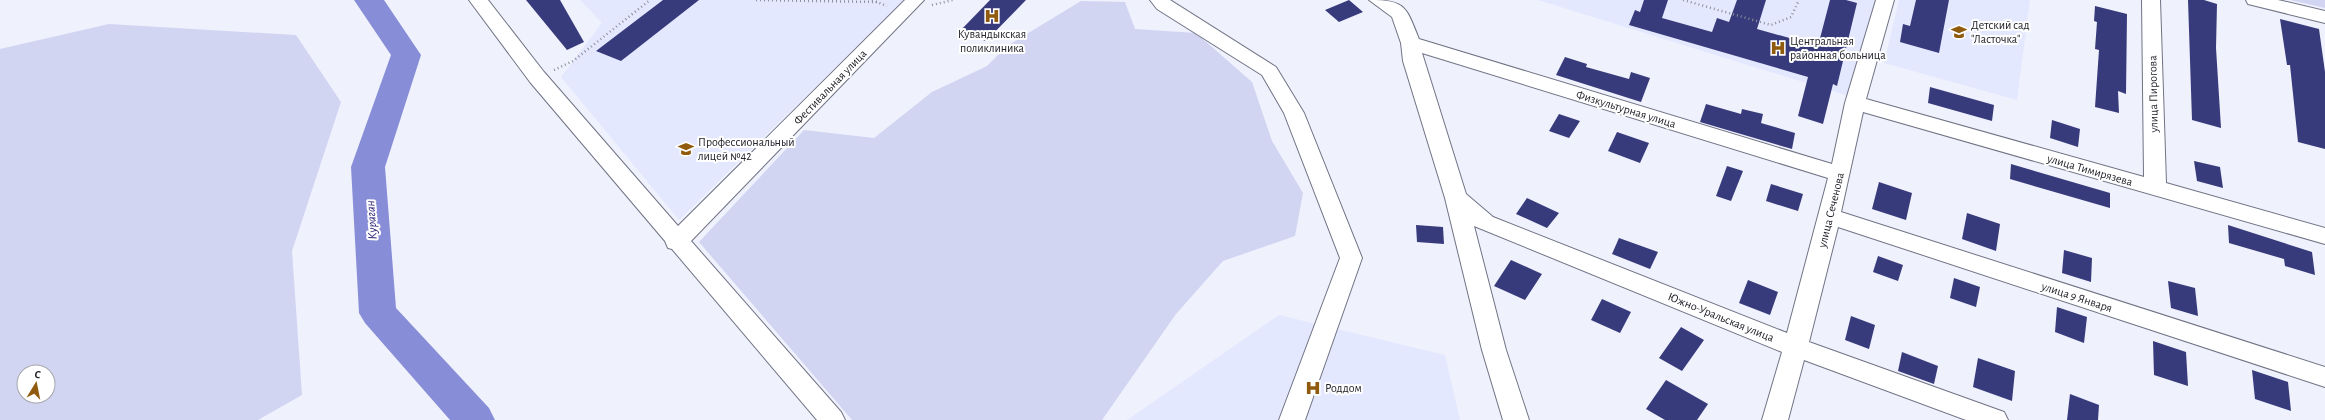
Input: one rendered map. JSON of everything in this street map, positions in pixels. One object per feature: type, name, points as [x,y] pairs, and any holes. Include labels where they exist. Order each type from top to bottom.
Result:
[{"type":"street","points":[[478,0],[537,77],[676,242],[832,420]]},
{"type":"street","name":"Фестивальная улица","points":[[676,242],[915,0]]},
{"type":"street","points":[[1159,0],[1164,5],[1269,71],[1294,113],[1351,258],[1292,420]]},
{"type":"street","points":[[1378,0],[1400,14],[1411,43],[1413,61],[1456,198],[1494,350],[1516,420]]},
{"type":"street","name":"улица Сеченова","points":[[1775,420],[1796,347],[1830,216],[1855,103],[1885,0]]},
{"type":"street","name":"улица Пирогова","points":[[2151,0],[2155,188]]},
{"type":"street","points":[[2255,0],[2325,17]]},
{"type":"street","name":"Физкультурная улица","points":[[1411,43],[1840,174]]},
{"type":"street","name":"улица Тимирязева","points":[[1855,103],[2325,236]]},
{"type":"street","name":"Южно-Уральская улица","points":[[1456,198],[1484,223],[1796,347],[1996,420]]},
{"type":"street","name":"улица 9 Января","points":[[1830,216],[2325,377]]},
{"type":"path","points":[[537,77],[573,61],[650,0]]},
{"type":"path","points":[[756,0],[877,2]]},
{"type":"path","points":[[1683,0],[1771,25],[1791,17],[1795,12],[1799,0]]},
{"type":"shaded area","name":"Профессиональный лицей №42","points":[[580,0],[904,0],[679,220],[561,77],[602,23]]},
{"type":"shaded area","name":"Центральная районная больница","points":[[1538,0],[1876,0],[1848,96]]},
{"type":"shaded area","name":"Детский сад \"Ласточка\"","points":[[1899,0],[2030,0],[2017,100],[1884,63]]},
{"type":"shaded area","points":[[2290,0],[2325,0],[2325,8]]},
{"type":"shaded area","points":[[1081,1],[1125,2],[1135,29],[1196,33],[1252,82],[1272,141],[1303,193],[1295,236],[1223,261],[1176,314],[1102,420],[852,420],[699,242],[804,130],[874,138],[932,92],[987,66],[1007,46]]},
{"type":"shaded area","points":[[109,24],[296,35],[341,102],[292,251],[302,395],[258,420],[0,420],[0,49]]},
{"type":"shaded area","name":"Роддом","points":[[1279,315],[1445,355],[1460,420],[1127,420]]},
{"type":"building","points":[[526,0],[560,0],[584,42],[567,50]]},
{"type":"building","points":[[663,0],[699,0],[621,61],[596,51]]},
{"type":"building","name":"Кувандыкская поликлиника","points":[[990,0],[1026,0],[986,41],[959,32]]},
{"type":"building","points":[[1349,0],[1363,12],[1339,22],[1325,10]]},
{"type":"building","points":[[1644,0],[1668,0],[1662,18],[1712,32],[1717,18],[1729,22],[1737,0],[1766,0],[1757,29],[1818,46],[1830,0],[1846,0],[1857,3],[1837,86],[1833,84],[1823,124],[1798,116],[1808,77],[1629,25],[1635,10],[1640,12]]},
{"type":"building","points":[[1916,0],[1949,0],[1939,53],[1900,42],[1903,24],[1910,26]]},
{"type":"building","points":[[2188,0],[2204,0],[2217,4],[2216,48],[2221,128],[2192,120]]},
{"type":"building","points":[[2095,6],[2127,14],[2126,94],[2118,91],[2119,113],[2095,107],[2099,50],[2095,49],[2097,22],[2094,21]]},
{"type":"building","points":[[2280,19],[2319,29],[2325,72],[2325,149],[2298,142],[2290,65],[2287,65]]},
{"type":"building","points":[[1565,57],[1587,64],[1586,67],[1629,79],[1631,72],[1650,78],[1641,102],[1556,75]]},
{"type":"building","points":[[1930,87],[1994,105],[1992,121],[1928,103]]},
{"type":"building","points":[[1706,104],[1741,114],[1742,109],[1763,114],[1761,123],[1795,133],[1792,149],[1700,122]]},
{"type":"building","points":[[1559,114],[1580,121],[1569,138],[1549,131]]},
{"type":"building","points":[[2052,120],[2080,129],[2078,147],[2050,138]]},
{"type":"building","points":[[1617,132],[1649,143],[1640,163],[1608,151]]},
{"type":"building","points":[[2194,161],[2220,167],[2223,188],[2197,181]]},
{"type":"building","points":[[2011,164],[2110,193],[2110,208],[2010,179]]},
{"type":"building","points":[[1727,166],[1743,171],[1731,201],[1716,196]]},
{"type":"building","points":[[1879,182],[1912,193],[1906,220],[1872,209]]},
{"type":"building","points":[[1771,184],[1803,194],[1798,211],[1766,201]]},
{"type":"building","points":[[1527,198],[1559,213],[1547,228],[1516,214]]},
{"type":"building","points":[[1967,213],[2000,224],[1996,251],[1962,239]]},
{"type":"building","points":[[1416,225],[1443,227],[1444,244],[1417,242]]},
{"type":"building","points":[[2228,225],[2312,252],[2315,275],[2285,266],[2284,259],[2229,243]]},
{"type":"building","points":[[1619,238],[1658,252],[1650,269],[1612,254]]},
{"type":"building","points":[[2064,250],[2092,258],[2091,282],[2062,273]]},
{"type":"building","points":[[1878,256],[1903,265],[1898,281],[1873,272]]},
{"type":"building","points":[[1511,260],[1542,274],[1525,300],[1494,286]]},
{"type":"building","points":[[1954,278],[1980,287],[1976,307],[1950,298]]},
{"type":"building","points":[[1748,280],[1778,292],[1770,315],[1739,303]]},
{"type":"building","points":[[2168,281],[2195,288],[2198,316],[2171,308]]},
{"type":"building","points":[[1602,299],[1631,312],[1620,333],[1591,320]]},
{"type":"building","points":[[2057,307],[2087,317],[2084,343],[2055,332]]},
{"type":"building","points":[[1851,316],[1875,325],[1869,349],[1845,340]]},
{"type":"building","points":[[1681,327],[1704,340],[1682,371],[1659,358]]},
{"type":"building","points":[[2153,341],[2186,352],[2188,386],[2154,375]]},
{"type":"building","points":[[1902,352],[1938,366],[1934,384],[1898,371]]},
{"type":"building","points":[[1978,358],[2015,371],[2012,401],[1973,387]]},
{"type":"building","points":[[2252,370],[2288,382],[2291,411],[2255,399]]},
{"type":"building","points":[[1666,380],[1708,404],[1697,420],[1665,420],[1646,409]]},
{"type":"building","points":[[2070,394],[2099,405],[2098,420],[2067,420]]},
{"type":"waterway","name":"Кураган","points":[[369,0],[406,55],[368,167],[378,313],[475,420]]},
{"type":"place","name":"Кувандыкская поликлиника","points":[[992,16]]},
{"type":"place","name":"Детский сад \"Ласточка\"","points":[[1959,32]]},
{"type":"place","name":"Центральная районная больница","points":[[1778,48]]},
{"type":"place","name":"Профессиональный лицей №42","points":[[686,149]]},
{"type":"place","name":"Роддом","points":[[1313,388]]}]
